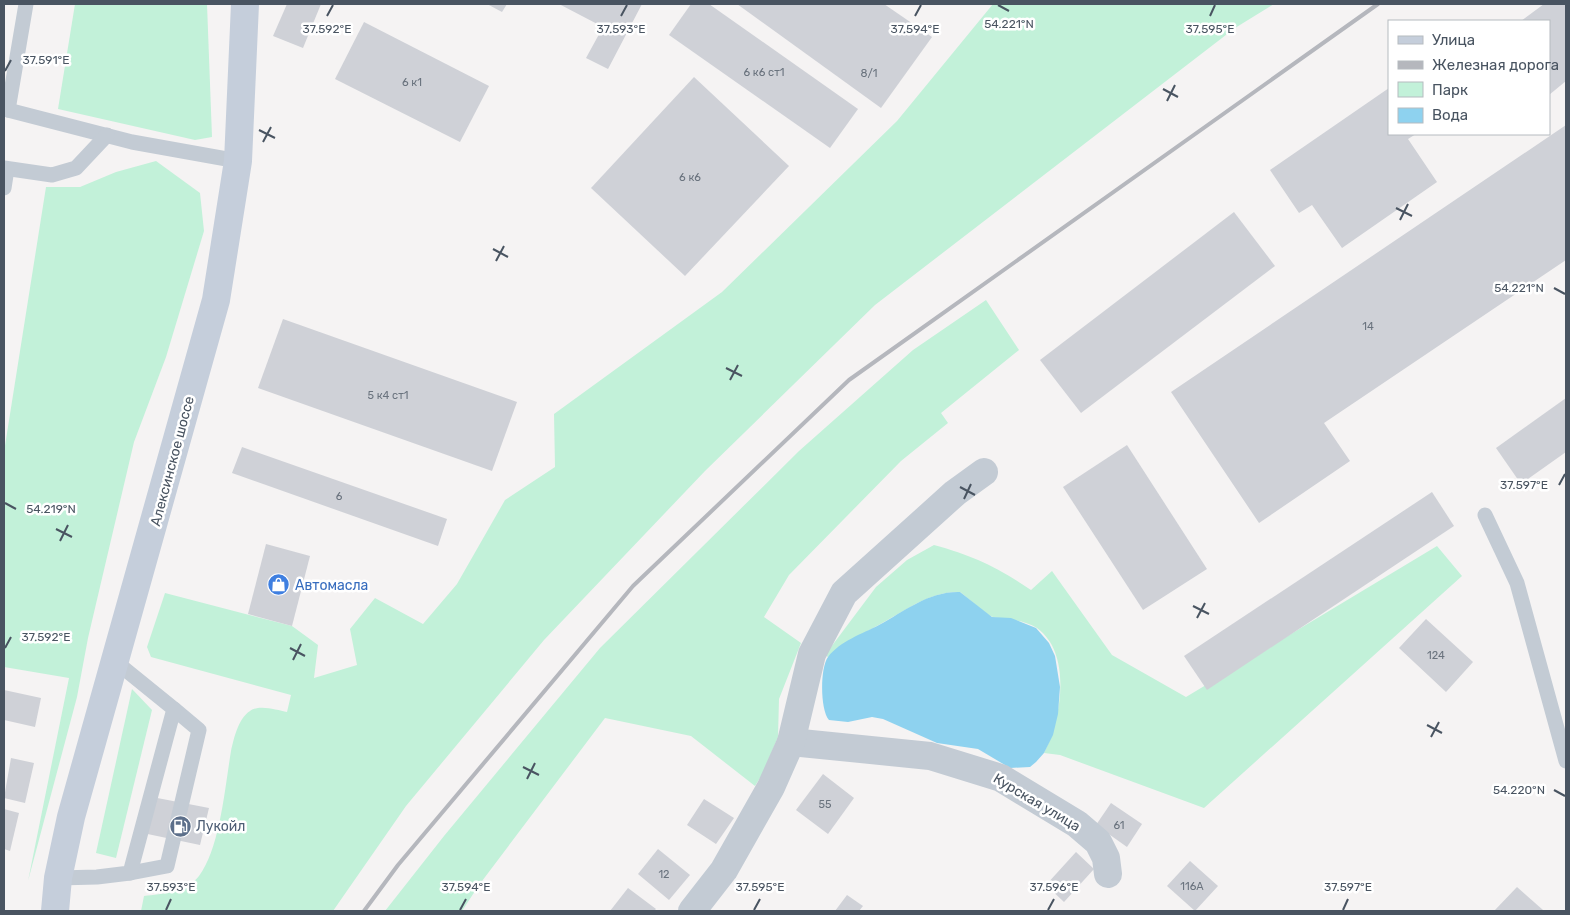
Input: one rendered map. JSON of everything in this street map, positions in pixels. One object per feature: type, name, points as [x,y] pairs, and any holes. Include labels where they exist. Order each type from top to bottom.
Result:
[{"type":"main road","name":"Алексинское шоссе","points":[[55,911],[58,878],[71,817],[216,300],[238,161],[246,4]]},
{"type":"street","points":[[692,911],[724,870],[771,787],[791,742],[812,654],[844,593],[955,493],[984,472]]},
{"type":"street","name":"Курская улица","points":[[791,742],[930,756],[1001,778],[1077,824],[1098,842],[1106,858],[1108,874]]},
{"type":"lane","points":[[26,4],[6,109],[107,135],[238,161]]},
{"type":"lane","points":[[4,188],[5,168],[52,175],[76,168],[107,135]]},
{"type":"lane","points":[[1485,515],[1517,583],[1566,761]]},
{"type":"lane","points":[[58,878],[97,877],[167,866],[200,730],[116,662]]},
{"type":"lane","points":[[130,873],[174,709]]},
{"type":"green space","points":[[75,4],[207,4],[212,137],[195,140],[58,109]]},
{"type":"green space","points":[[993,4],[1274,4],[1235,28],[875,305],[705,471],[544,640],[406,806],[333,911],[141,911],[144,896],[181,889],[188,886],[199,876],[212,850],[217,834],[231,751],[242,719],[250,711],[258,708],[287,712],[291,695],[151,657],[147,647],[165,593],[292,626],[318,645],[314,678],[357,665],[350,629],[375,598],[423,624],[457,584],[505,500],[555,467],[554,414],[722,292],[897,121]]},
{"type":"green space","points":[[156,161],[200,193],[204,231],[166,357],[134,442],[88,638],[77,697],[28,881],[69,678],[4,667],[4,452],[46,187],[80,187],[116,172]]},
{"type":"green space","points":[[986,300],[1019,350],[941,413],[948,423],[901,461],[789,575],[764,617],[801,643],[779,699],[778,737],[762,775],[755,786],[691,736],[605,718],[479,885],[462,911],[385,911],[444,836],[600,648],[799,451],[913,350]]},
{"type":"green space","points":[[934,545],[985,563],[1031,590],[1052,571],[1112,655],[1186,697],[1437,546],[1462,576],[1204,808],[1060,755],[1044,753],[1059,706],[1060,670],[1056,654],[1048,639],[1037,628],[1021,621],[990,616],[960,592],[939,594],[920,602],[848,642],[828,657],[825,655],[876,587],[907,560]]},
{"type":"green space","points":[[132,689],[152,710],[116,858],[96,853]]},
{"type":"water","points":[[960,592],[992,617],[1011,618],[1036,628],[1049,643],[1055,656],[1060,687],[1058,714],[1053,735],[1044,753],[1030,767],[1010,768],[978,749],[937,743],[883,719],[872,717],[848,722],[829,720],[826,715],[822,679],[825,662],[833,651],[852,638],[928,598]]},
{"type":"building","points":[[287,4],[321,4],[303,48],[273,36]]},
{"type":"building","points":[[487,4],[507,4],[502,12]]},
{"type":"building","points":[[559,4],[642,4],[608,69],[586,58],[603,27]]},
{"type":"building","points":[[691,4],[709,4],[858,109],[830,148],[669,35]]},
{"type":"building","points":[[737,4],[884,4],[932,37],[881,108]]},
{"type":"building","points":[[1544,4],[1566,4],[1566,81],[1550,94],[1550,20],[1522,20]]},
{"type":"building","points":[[364,22],[489,86],[460,142],[335,79]]},
{"type":"building","points":[[694,77],[789,166],[685,276],[591,188]]},
{"type":"building","points":[[1388,89],[1388,135],[1414,135],[1408,139],[1437,182],[1342,248],[1312,205],[1299,213],[1270,170]]},
{"type":"building","points":[[1566,125],[1566,260],[1324,423],[1350,461],[1259,523],[1171,392]]},
{"type":"building","points":[[1234,212],[1275,266],[1081,413],[1040,360]]},
{"type":"building","points":[[283,319],[517,402],[492,471],[258,388]]},
{"type":"building","points":[[1566,398],[1566,452],[1521,484],[1496,448]]},
{"type":"building","points":[[1127,445],[1207,569],[1143,610],[1063,487]]},
{"type":"building","points":[[242,447],[447,519],[438,546],[232,473]]},
{"type":"building","points":[[1432,492],[1454,526],[1207,690],[1184,656]]},
{"type":"building","name":"Автомасла","points":[[266,544],[310,556],[292,626],[248,614]]},
{"type":"building","points":[[1426,619],[1473,662],[1446,692],[1399,648]]},
{"type":"building","points":[[4,690],[41,698],[35,727],[4,720]]},
{"type":"building","points":[[11,758],[34,763],[25,803],[4,798]]},
{"type":"building","points":[[823,774],[854,798],[828,834],[796,810]]},
{"type":"building","points":[[147,796],[209,808],[200,845],[138,832]]},
{"type":"building","points":[[704,799],[734,818],[716,844],[687,825]]},
{"type":"building","points":[[1111,803],[1142,824],[1127,847],[1096,825]]},
{"type":"building","points":[[4,809],[19,813],[10,851],[4,849]]},
{"type":"building","points":[[658,849],[690,875],[669,900],[638,874]]},
{"type":"building","points":[[1076,852],[1094,869],[1064,902],[1046,885]]},
{"type":"building","points":[[1190,861],[1218,886],[1195,911],[1167,886]]},
{"type":"building","points":[[1517,887],[1543,910],[1494,911]]},
{"type":"building","points":[[628,888],[656,909],[654,911],[610,911]]},
{"type":"building","points":[[847,895],[863,906],[859,911],[835,911]]},
{"type":"railway","points":[[364,911],[398,865],[633,586],[849,380],[1378,4]]},
{"type":"place","name":"Автомасла","points":[[279,585]]},
{"type":"place","name":"Лукойл","points":[[180,826]]}]
